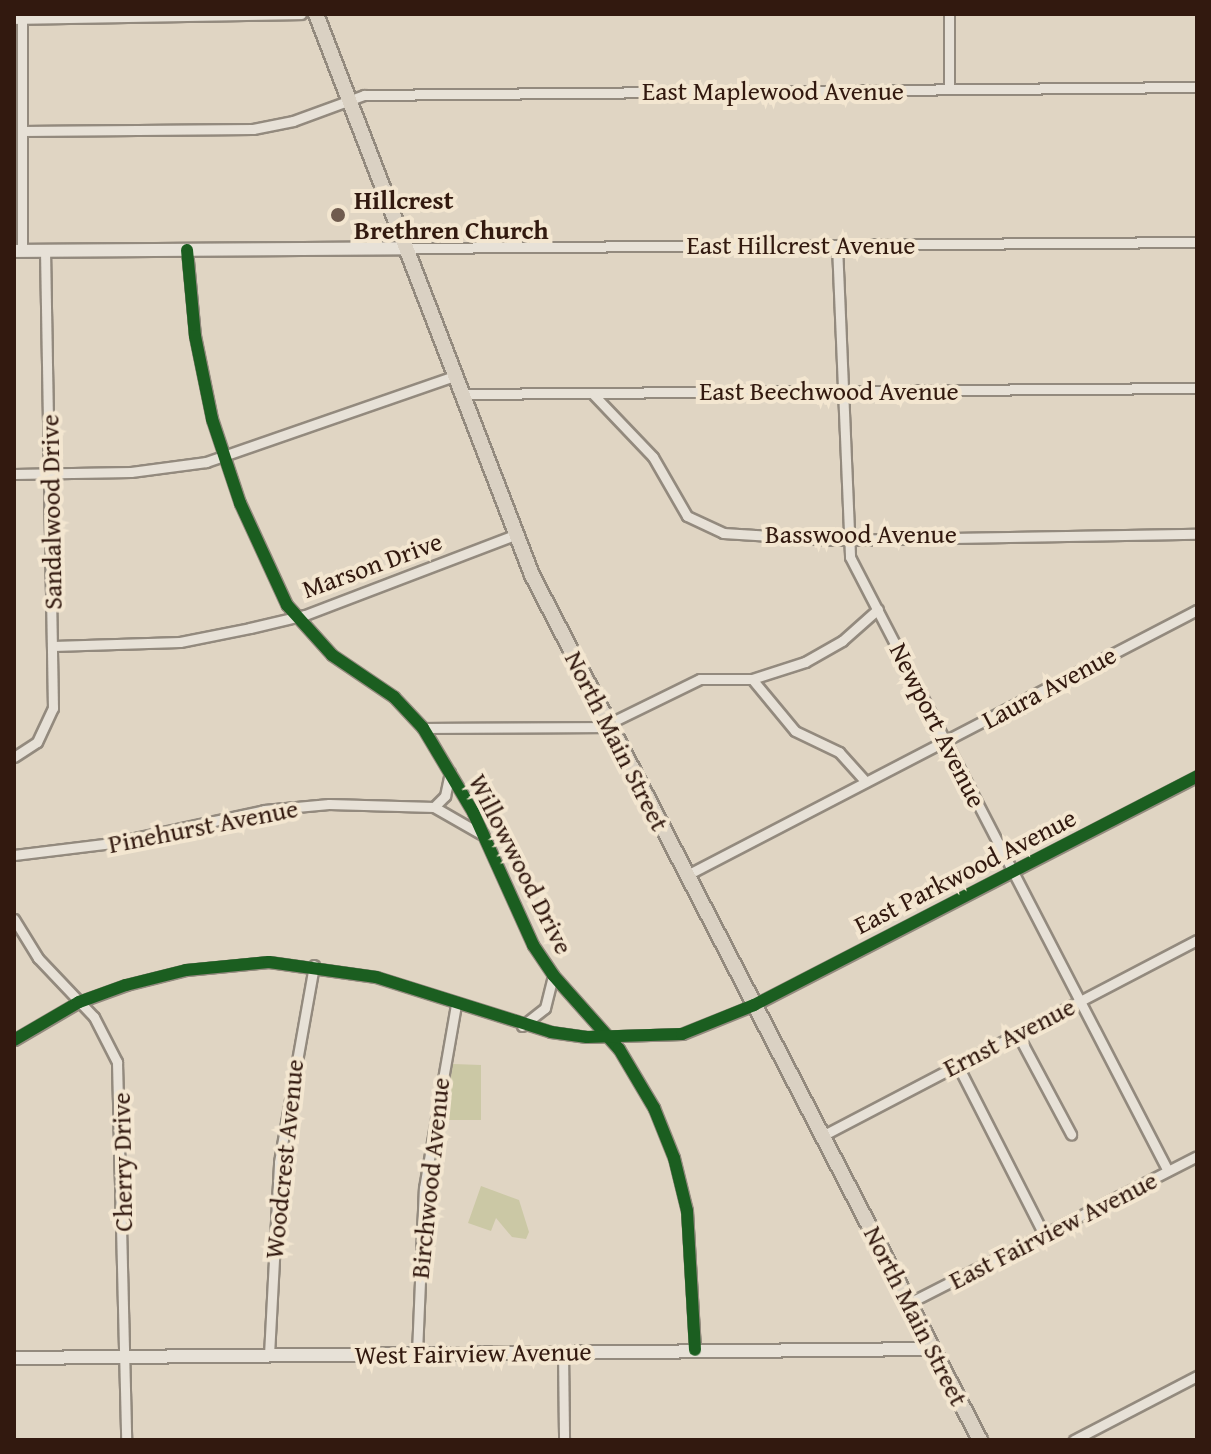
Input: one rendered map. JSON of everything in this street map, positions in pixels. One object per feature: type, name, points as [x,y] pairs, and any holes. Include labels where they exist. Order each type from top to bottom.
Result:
[{"type":"main road","name":"North Main Street","points":[[316,14],[514,535],[609,726],[980,1440]]},
{"type":"street","points":[[301,14],[18,20],[22,131],[18,251],[406,248]]},
{"type":"street","points":[[949,14],[949,89]]},
{"type":"street","name":"East Maplewood Avenue","points":[[350,98],[1197,87]]},
{"type":"street","points":[[22,131],[253,129],[293,121],[350,98]]},
{"type":"street","name":"East Hillcrest Avenue","points":[[406,248],[1197,242]]},
{"type":"street","name":"Newport Avenue","points":[[837,245],[850,557],[1168,1171]]},
{"type":"street","name":"Willowwood Drive","points":[[187,250],[197,348],[223,458],[256,542],[296,617],[332,655],[394,697],[423,728],[481,834],[523,926],[553,975],[608,1037],[654,1108],[681,1181],[691,1237],[695,1350]]},
{"type":"street","name":"Sandalwood Drive","points":[[14,757],[37,742],[52,716],[45,251]]},
{"type":"street","points":[[14,474],[131,472],[223,458],[454,376]]},
{"type":"street","name":"East Beechwood Avenue","points":[[461,394],[1197,388]]},
{"type":"street","name":"Basswood Avenue","points":[[592,393],[639,439],[674,500],[696,522],[723,533],[848,539],[1197,534]]},
{"type":"street","name":"Marson Drive","points":[[53,646],[180,642],[296,617],[514,535]]},
{"type":"street","points":[[423,728],[609,726],[700,679],[752,679],[826,652],[878,609]]},
{"type":"street","name":"Laura Avenue","points":[[687,875],[1197,610]]},
{"type":"street","points":[[752,679],[795,731],[839,752],[866,782]]},
{"type":"street","points":[[450,773],[445,796],[434,807],[481,834]]},
{"type":"street","name":"East Parkwood Avenue","points":[[14,1040],[79,1002],[186,970],[241,963],[314,965],[376,977],[522,1026],[608,1037],[682,1034],[754,1005],[1197,776]]},
{"type":"street","name":"Pinehurst Avenue","points":[[14,855],[79,849],[275,809],[434,807]]},
{"type":"street","name":"Cherry Drive","points":[[14,919],[38,958],[104,1031],[120,1080],[126,1440]]},
{"type":"street","name":"Ernst Avenue","points":[[822,1136],[1197,940]]},
{"type":"street","name":"Woodcrest Avenue","points":[[269,1355],[279,1162],[314,965]]},
{"type":"street","points":[[522,1026],[545,1008],[553,975]]},
{"type":"street","name":"Birchwood Avenue","points":[[417,1353],[424,1188],[456,1005]]},
{"type":"street","points":[[1017,1033],[1071,1134]]},
{"type":"street","points":[[957,1064],[1044,1235]]},
{"type":"street","name":"East Fairview Avenue","points":[[909,1303],[1197,1156]]},
{"type":"street","name":"West Fairview Avenue","points":[[14,1358],[933,1349]]},
{"type":"street","points":[[563,1352],[564,1440]]},
{"type":"street","points":[[1074,1440],[1197,1376]]},
{"type":"shaded area","points":[[453,1064],[481,1065],[481,1120],[444,1120]]},
{"type":"shaded area","points":[[481,1186],[519,1200],[529,1232],[526,1239],[512,1237],[496,1218],[491,1231],[468,1223]]},
{"type":"cycle path","points":[[187,250],[195,336],[212,419],[240,503],[287,605],[332,655],[394,697],[423,728],[473,812],[533,945],[553,975],[619,1049],[654,1108],[674,1158],[687,1211],[695,1350]]},
{"type":"cycle path","points":[[14,1040],[79,1002],[126,985],[186,970],[269,962],[376,977],[551,1032],[587,1037],[682,1034],[754,1005],[1197,776]]},
{"type":"place","name":"Hillcrest Brethren Church","points":[[338,215]]}]
